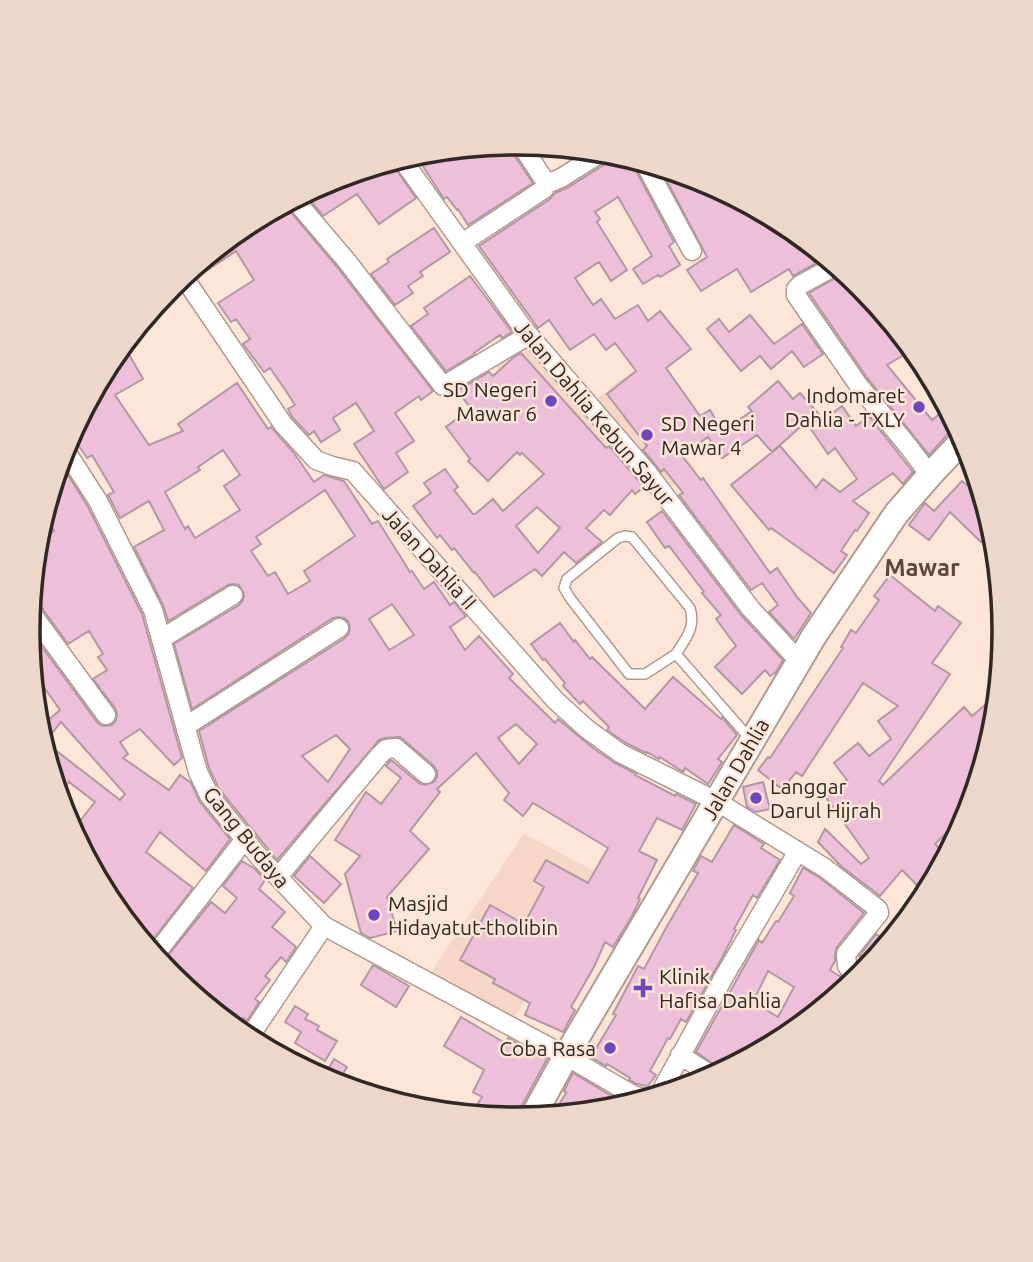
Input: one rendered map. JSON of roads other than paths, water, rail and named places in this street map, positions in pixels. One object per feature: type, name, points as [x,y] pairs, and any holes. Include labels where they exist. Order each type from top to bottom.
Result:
[{"type":"street","points":[[528,155],[547,184]]},
{"type":"street","points":[[462,243],[544,189],[547,184],[589,161]]},
{"type":"street","name":"Jalan Dahlia Kebun Sayur","points":[[408,168],[529,335],[647,472],[751,609],[799,661]]},
{"type":"street","points":[[651,174],[692,251]]},
{"type":"street","points":[[301,207],[346,260],[443,386],[529,335]]},
{"type":"street","points":[[827,270],[800,285],[796,289],[796,295],[859,386],[930,475]]},
{"type":"street","name":"Jalan Dahlia II","points":[[189,285],[284,424],[316,460],[353,471],[555,700],[587,729],[620,753],[716,801],[798,851],[825,868],[879,910],[846,954],[851,970]]},
{"type":"street","name":"Jalan Dahlia","points":[[538,1106],[799,661],[896,514],[956,448]]},
{"type":"street","name":"Gang Budaya","points":[[73,461],[99,500],[153,610],[198,772],[209,795],[278,877],[324,926],[630,1093]]},
{"type":"street","points":[[161,639],[233,595]]},
{"type":"street","points":[[40,625],[106,715]]},
{"type":"street","points":[[186,726],[339,628]]},
{"type":"street","points":[[278,877],[386,749],[396,748],[426,774]]},
{"type":"street","points":[[161,948],[245,839]]},
{"type":"street","name":"Gang Budaya","points":[[665,1084],[798,851]]},
{"type":"street","points":[[255,1029],[324,926]]},
{"type":"street","points":[[680,1055],[702,1069]]},
{"type":"lane","points":[[632,537],[690,608],[694,619],[691,631],[676,654],[645,674],[629,674],[570,598],[564,588],[567,579],[618,538],[632,537]]},
{"type":"lane","points":[[676,654],[752,741]]},
{"type":"place","name":"SD Negeri Mawar 6","points":[[551,401]]},
{"type":"place","name":"Indomaret Dahlia - TXLY","points":[[919,407]]},
{"type":"place","name":"SD Negeri Mawar 4","points":[[647,435]]},
{"type":"place","name":"Langgar Darul Hijrah","points":[[756,798]]},
{"type":"place","name":"Masjid Hidayatut-tholibin","points":[[374,915]]},
{"type":"place","name":"Klinik Hafisa Dahlia","points":[[643,988]]},
{"type":"place","name":"Coba Rasa","points":[[610,1048]]},
{"type":"district","name":"Mawar","points":[[922,567]]}]
